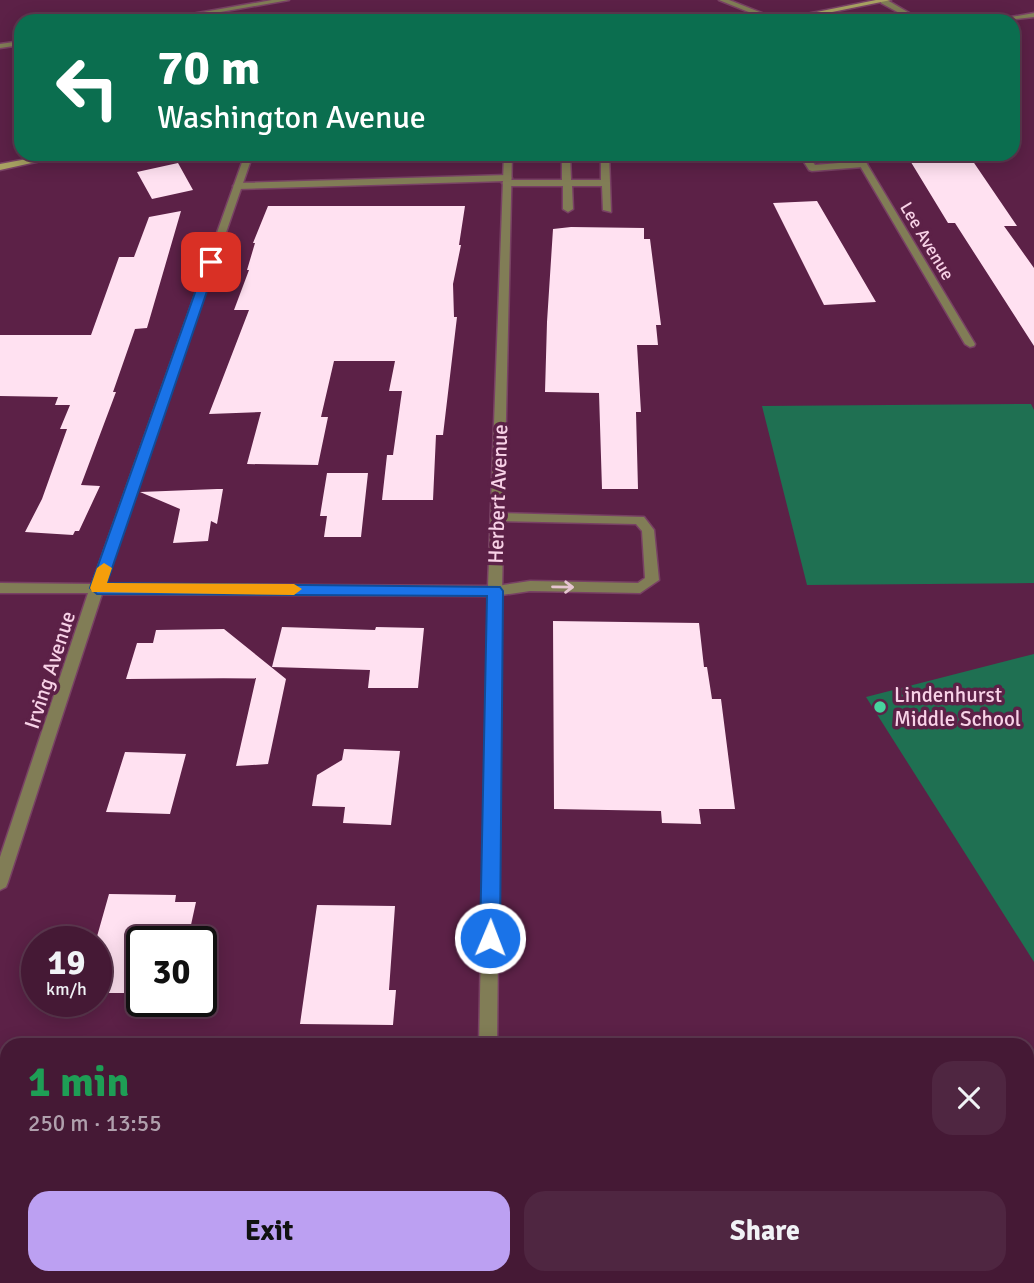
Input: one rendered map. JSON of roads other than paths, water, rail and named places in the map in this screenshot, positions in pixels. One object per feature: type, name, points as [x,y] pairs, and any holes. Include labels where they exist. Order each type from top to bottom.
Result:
[{"type":"main road","points":[[814,14],[885,0]]},
{"type":"main road","points":[[0,167],[31,161]]},
{"type":"street","points":[[199,14],[285,0]]},
{"type":"street","points":[[723,0],[757,14]]},
{"type":"street","points":[[885,0],[908,14]]},
{"type":"street","name":"Irving Avenue","points":[[0,882],[97,588],[247,161]]},
{"type":"street","name":"Herbert Avenue","points":[[488,1038],[495,591],[508,161]]},
{"type":"street","points":[[566,161],[568,209]]},
{"type":"street","points":[[605,161],[608,210]]},
{"type":"street","points":[[808,161],[812,168],[863,164]]},
{"type":"street","name":"Lee Avenue","points":[[861,161],[970,344]]},
{"type":"street","points":[[238,186],[507,180],[606,183]]},
{"type":"street","points":[[0,587],[495,591],[530,586],[640,588],[652,580],[648,530],[640,520],[497,517]]},
{"type":"place","name":"Lindenhurst Middle School","points":[[880,707]]}]
